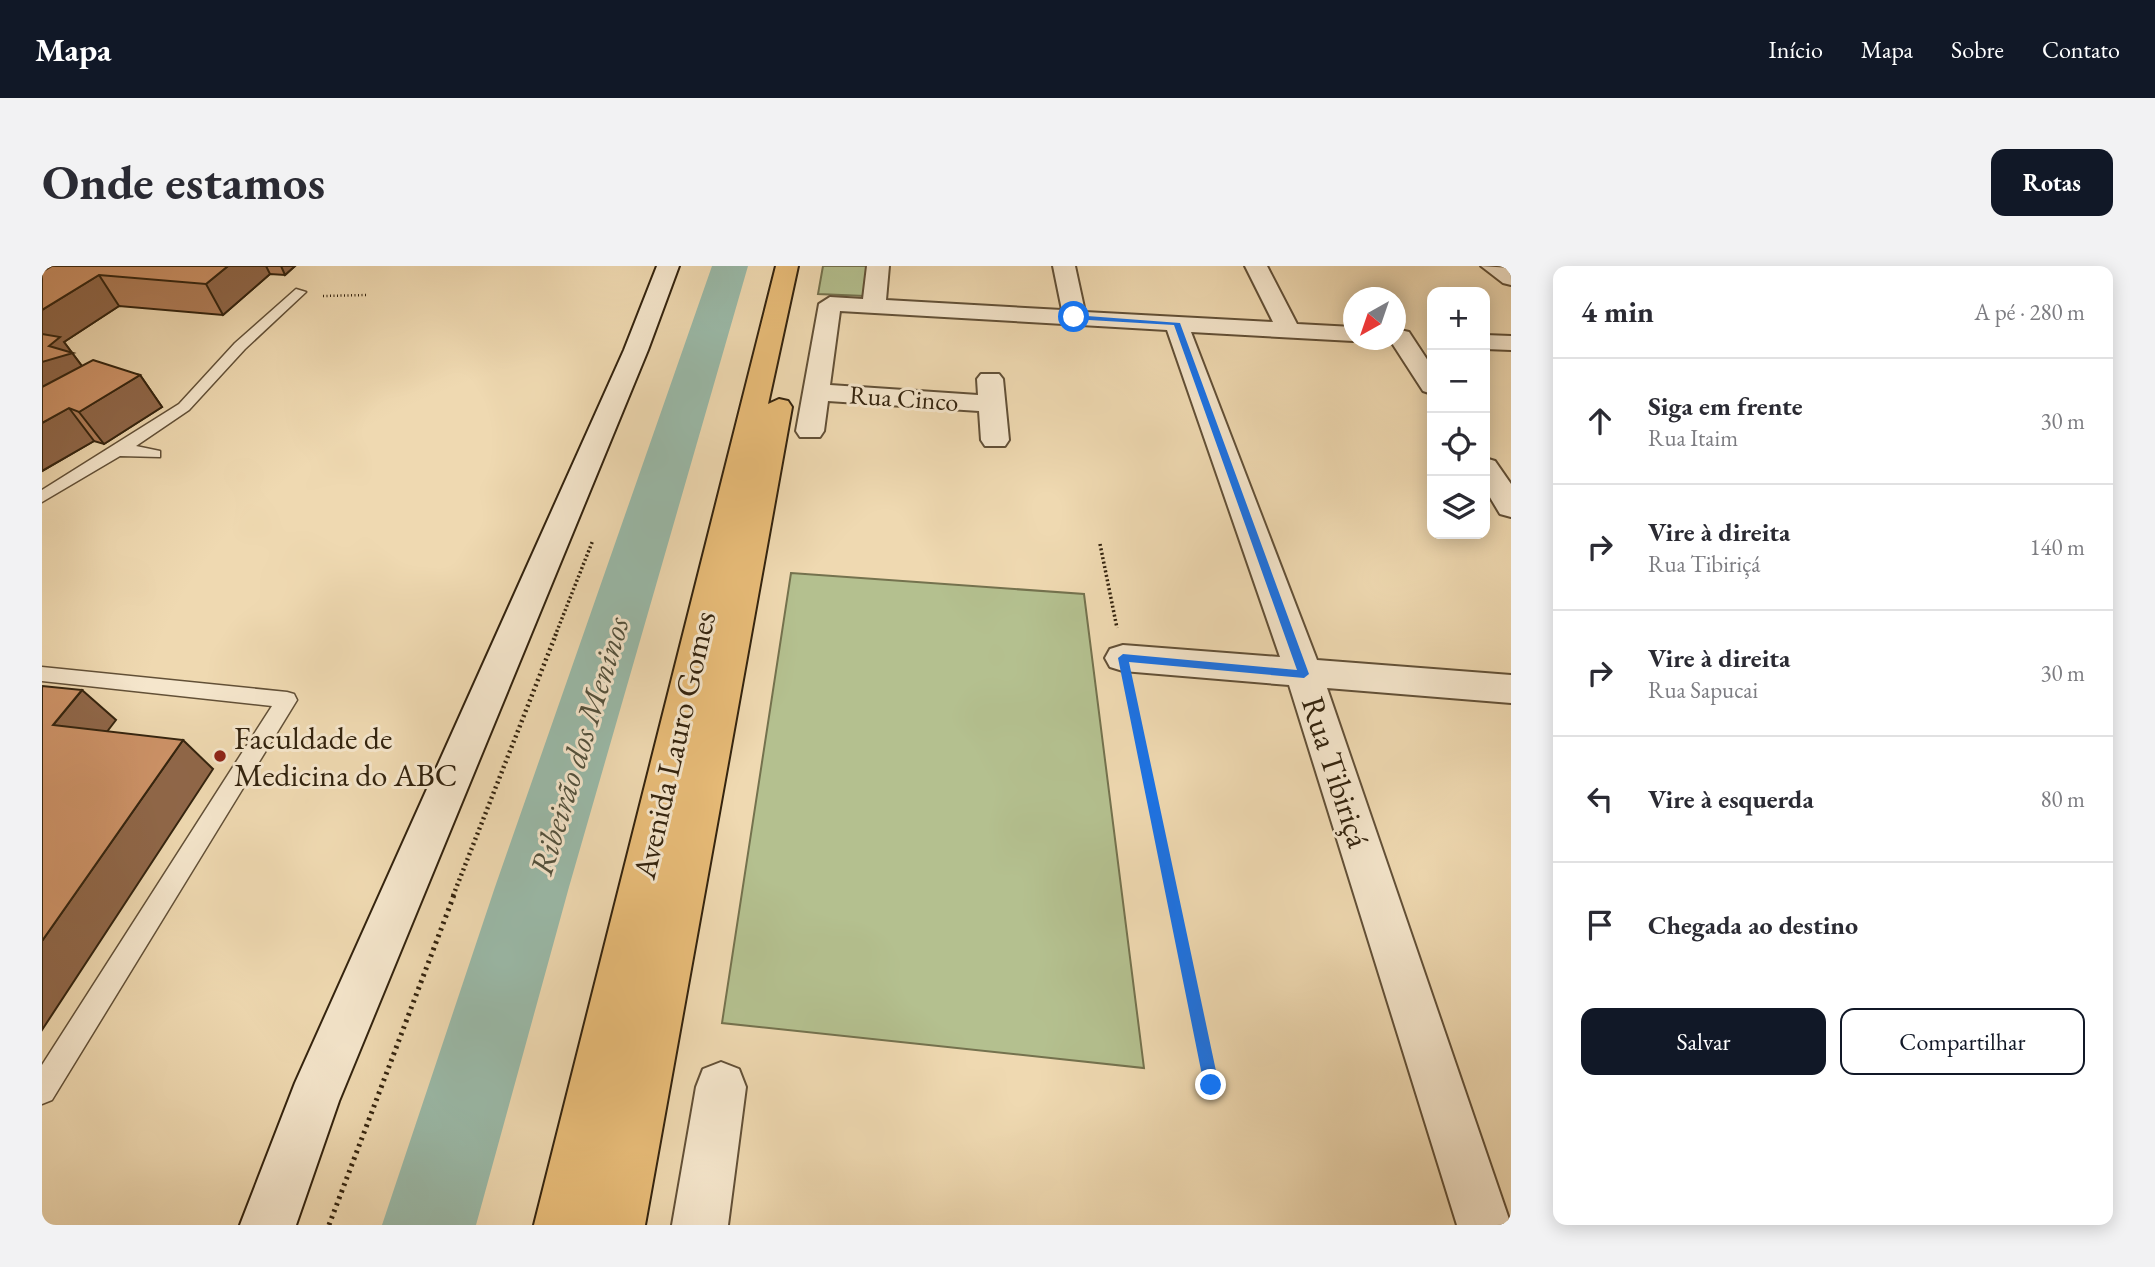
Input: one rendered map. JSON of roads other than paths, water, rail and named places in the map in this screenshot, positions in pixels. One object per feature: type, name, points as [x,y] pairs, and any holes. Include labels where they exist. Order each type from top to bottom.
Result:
[{"type":"main road","name":"Avenida Lauro Gomes","points":[[562,1225],[787,266]]},
{"type":"main road","name":"Avenida Lauro Gomes","points":[[617,1225],[808,266]]},
{"type":"street","points":[[268,1225],[313,1101],[625,375],[668,266]]},
{"type":"street","points":[[874,306],[878,266]]},
{"type":"street","points":[[1064,266],[1074,317]]},
{"type":"street","points":[[1256,266],[1288,329]]},
{"type":"street","points":[[810,430],[830,304],[1343,333]]},
{"type":"street","name":"Rua Tibiriçá","points":[[1176,323],[1304,674],[1485,1225]]},
{"type":"street","points":[[1406,337],[1427,339]]},
{"type":"street","points":[[1490,342],[1511,343]]},
{"type":"street","points":[[1406,349],[1427,379]]},
{"type":"street","points":[[989,377],[995,440]]},
{"type":"street","name":"Rua Cinco","points":[[816,393],[991,404]]},
{"type":"street","points":[[1490,475],[1511,507]]},
{"type":"street","points":[[1123,658],[1511,690]]},
{"type":"street","points":[[700,1225],[721,1087]]},
{"type":"street","points":[[243,1225],[313,1101]]},
{"type":"lane","points":[[42,497],[184,407],[240,345],[297,295]]},
{"type":"lane","points":[[116,452],[133,450],[155,454]]},
{"type":"lane","points":[[42,674],[287,700],[42,1090]]},
{"type":"waterway","name":"Ribeirão dos Meninos","points":[[429,1225],[532,887],[730,266]]},
{"type":"place","name":"Faculdade de Medicina do ABC","points":[[220,756]]}]
